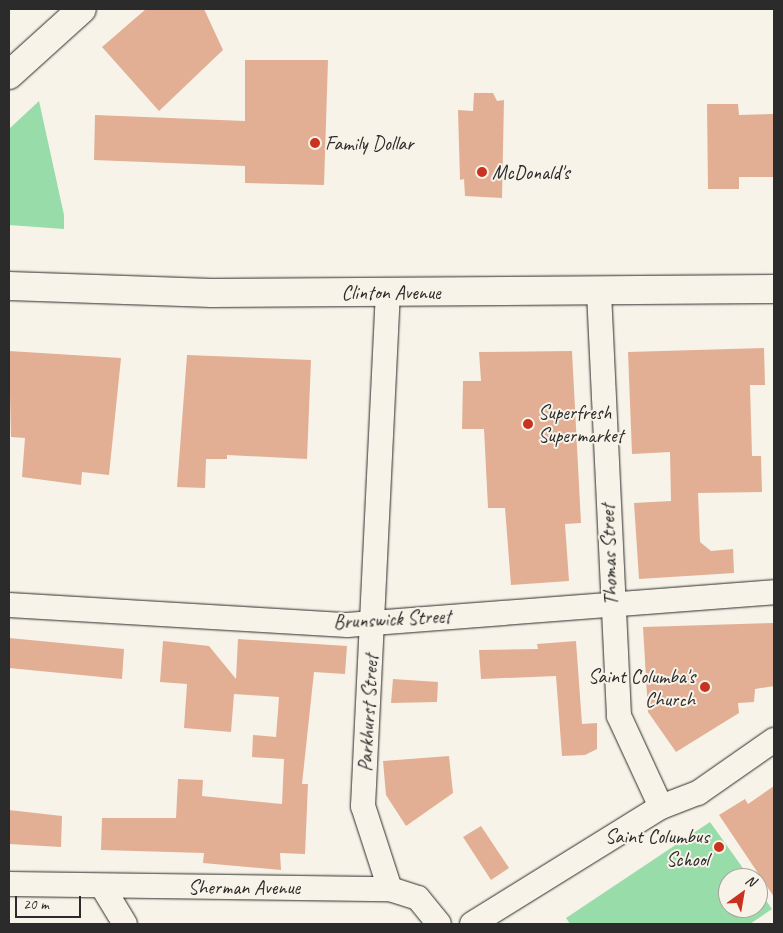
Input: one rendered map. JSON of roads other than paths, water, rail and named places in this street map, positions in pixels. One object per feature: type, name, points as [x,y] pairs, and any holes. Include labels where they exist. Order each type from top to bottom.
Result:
[{"type":"main road","points":[[11,68],[82,9]]},
{"type":"main road","name":"Clinton Avenue","points":[[9,286],[212,293],[599,292],[774,289]]},
{"type":"street","name":"Parkhurst Street","points":[[388,292],[363,806],[390,888]]},
{"type":"street","name":"Thomas Street","points":[[599,292],[611,603],[618,716],[661,807]]},
{"type":"street","name":"Brunswick Street","points":[[9,605],[347,625],[611,603],[774,592]]},
{"type":"street","points":[[472,924],[661,807],[698,794],[774,740]]},
{"type":"street","name":"Sherman Avenue","points":[[9,884],[390,888]]},
{"type":"street","points":[[102,886],[125,924]]},
{"type":"street","points":[[390,888],[418,898],[439,924]]},
{"type":"place","name":"Family Dollar","points":[[315,143]]},
{"type":"place","name":"McDonald's","points":[[482,172]]},
{"type":"place","name":"Superfresh Supermarket","points":[[528,424]]},
{"type":"place","name":"Saint Columba's Church","points":[[705,687]]},
{"type":"place","name":"Saint Columbus School","points":[[719,847]]}]
